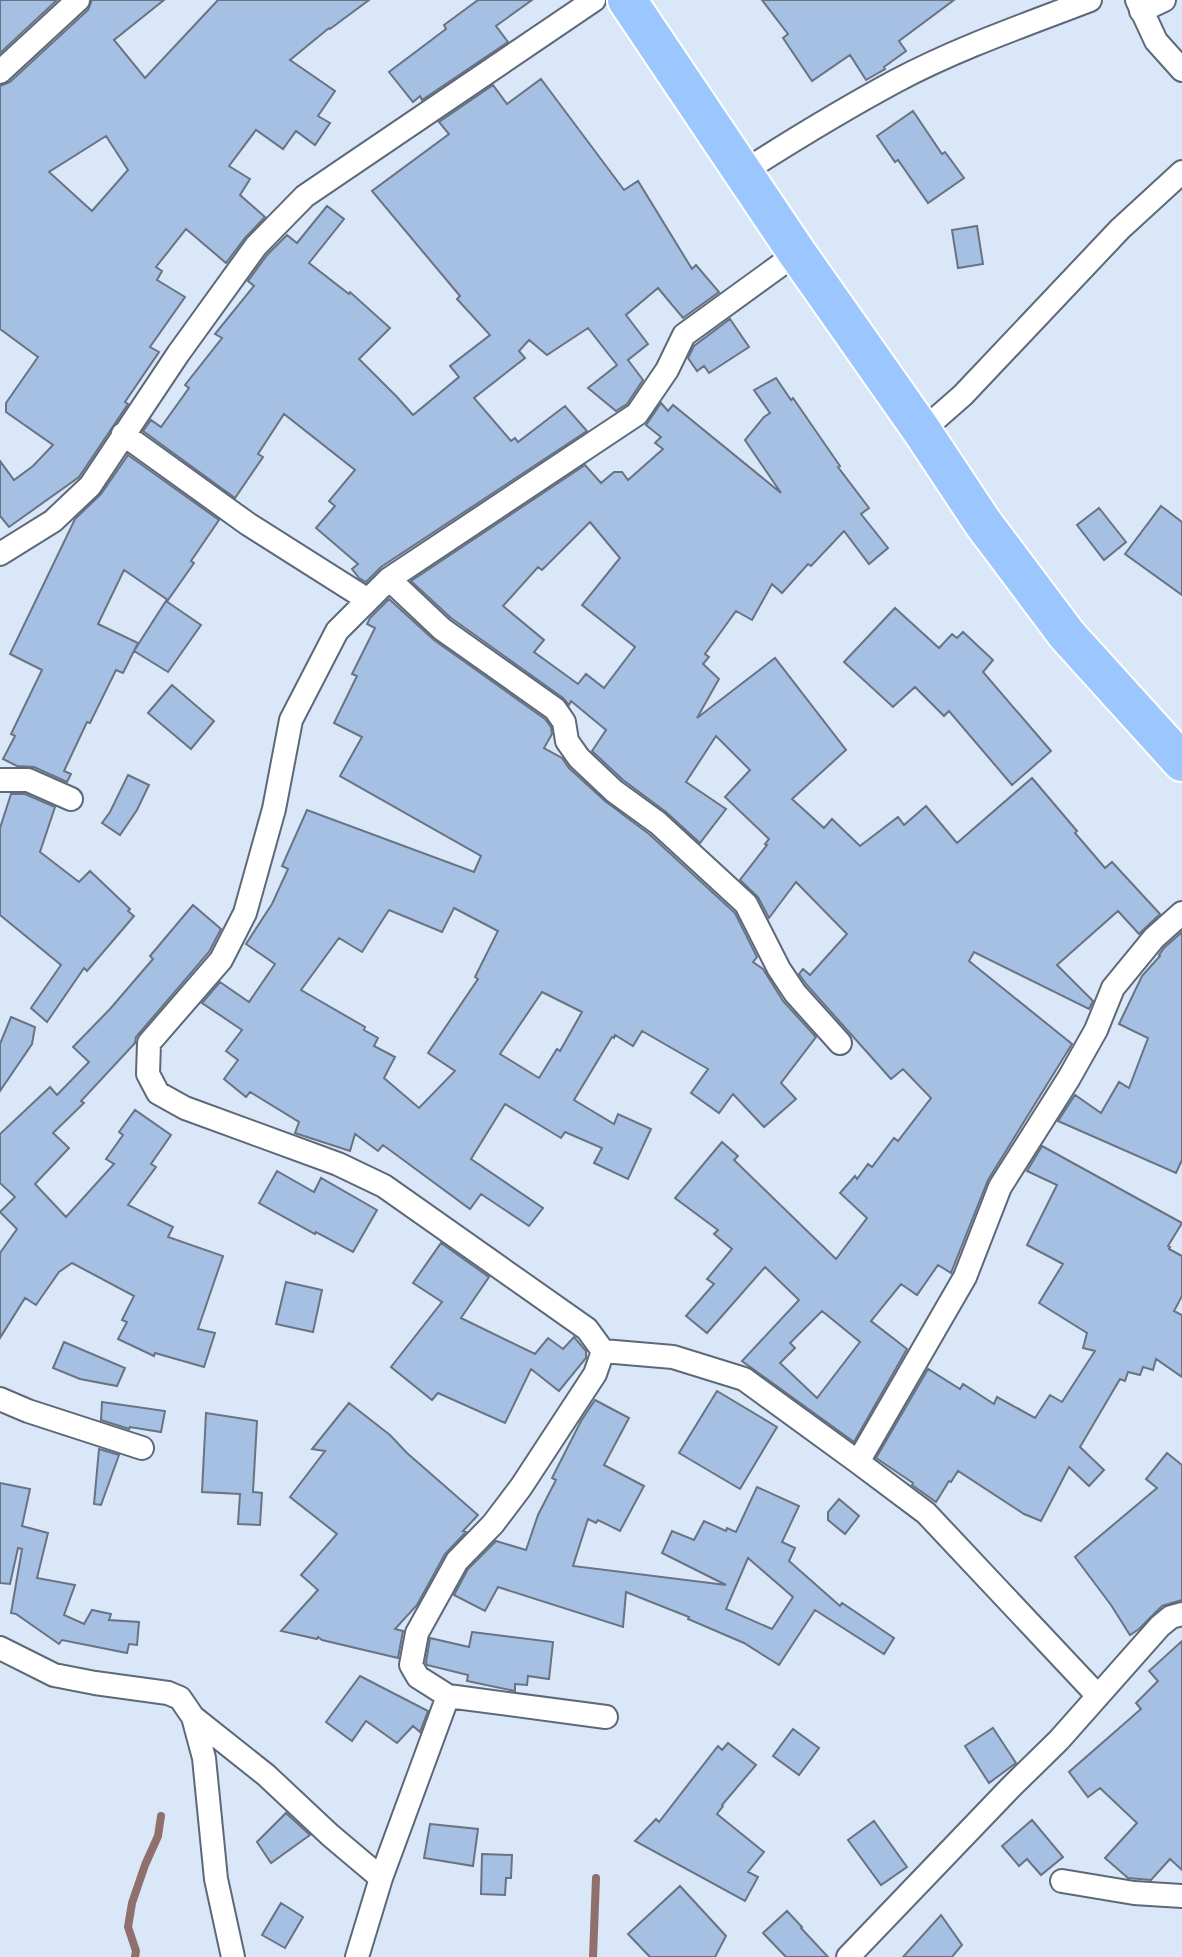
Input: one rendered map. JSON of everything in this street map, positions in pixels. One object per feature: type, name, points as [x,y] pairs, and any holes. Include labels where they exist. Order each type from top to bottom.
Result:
[{"type":"highway","points":[[627,0],[983,523],[1067,635],[1182,762]]},
{"type":"street","points":[[0,72],[78,0]]},
{"type":"street","points":[[0,554],[53,521],[90,486],[178,354],[256,246],[305,196],[594,0]]},
{"type":"street","points":[[743,172],[898,80],[970,47],[1090,0]]},
{"type":"street","points":[[1164,0],[1139,6],[1156,41],[1182,70]]},
{"type":"street","points":[[922,431],[963,395],[1120,229],[1182,172]]},
{"type":"street","points":[[797,253],[684,335],[667,370],[637,414],[389,579],[337,631],[291,720],[274,809],[245,913],[221,960],[149,1043],[148,1074],[158,1093],[185,1108],[338,1164],[384,1186],[587,1329],[603,1351],[673,1357],[744,1379],[926,1513],[1098,1696]]},
{"type":"street","points":[[123,434],[248,524],[368,600]]},
{"type":"street","points":[[389,579],[442,629],[555,709],[564,722],[567,741],[579,758],[614,791],[658,823],[746,904],[779,969],[795,993],[840,1043]]},
{"type":"street","points":[[0,780],[28,780],[71,799]]},
{"type":"street","points":[[858,1462],[965,1277],[1000,1187],[1069,1078],[1096,1030],[1113,988],[1154,938],[1182,913]]},
{"type":"street","points":[[603,1351],[595,1374],[521,1487],[493,1524],[457,1561],[417,1633],[411,1665],[418,1677],[448,1696],[606,1717]]},
{"type":"street","points":[[0,1399],[142,1448]]},
{"type":"street","points":[[848,1957],[991,1806],[1059,1740],[1160,1626],[1171,1617],[1182,1614]]},
{"type":"street","points":[[0,1648],[54,1675],[168,1693],[180,1698],[193,1717],[266,1775],[381,1878]]},
{"type":"street","points":[[357,1957],[381,1878],[448,1696]]},
{"type":"street","points":[[193,1717],[204,1758],[216,1879],[233,1957]]},
{"type":"street","points":[[1062,1881],[1134,1893],[1182,1896]]},
{"type":"building","points":[[0,0],[57,0],[0,53]]},
{"type":"building","points":[[92,0],[164,0],[114,40],[145,78],[218,0],[369,0],[290,60],[335,91],[318,116],[330,123],[315,145],[296,131],[283,149],[256,130],[229,166],[250,179],[240,195],[265,217],[226,263],[186,229],[156,267],[162,271],[157,280],[185,297],[150,347],[159,352],[79,477],[9,527],[0,516],[0,461],[14,480],[53,445],[6,412],[6,403],[38,357],[0,329],[0,86],[10,82],[88,10]],"holes":[[[106,136],[128,170],[92,211],[49,172]]]},
{"type":"building","points":[[478,0],[532,0],[496,26],[508,42],[422,100],[420,96],[413,102],[389,72],[446,29],[444,25]]},
{"type":"building","points":[[762,0],[954,0],[899,41],[906,51],[866,80],[850,55],[812,81],[783,38],[788,34]]},
{"type":"building","points":[[541,79],[624,190],[638,181],[692,269],[696,265],[719,292],[683,318],[658,288],[626,315],[648,344],[628,360],[643,380],[627,404],[616,411],[588,388],[617,365],[588,328],[547,355],[529,340],[519,351],[525,358],[474,398],[511,441],[515,438],[518,442],[565,406],[587,431],[381,567],[366,582],[352,569],[358,564],[316,528],[335,506],[329,501],[355,470],[284,414],[258,454],[263,457],[235,498],[143,431],[151,420],[161,427],[189,388],[185,385],[222,338],[215,334],[254,286],[248,281],[267,255],[287,235],[297,243],[327,206],[344,219],[309,263],[350,292],[390,328],[359,359],[413,415],[459,377],[450,366],[490,335],[457,299],[460,296],[372,191],[449,134],[439,122],[493,85],[507,104]]},
{"type":"building","points":[[913,111],[942,154],[945,152],[964,178],[928,203],[877,136]]},
{"type":"building","points":[[977,226],[983,264],[958,268],[952,230]]},
{"type":"building","points":[[730,319],[749,347],[709,373],[704,366],[697,371],[688,358],[694,346]]},
{"type":"building","points":[[776,378],[791,400],[793,398],[869,508],[861,514],[888,548],[869,564],[844,531],[782,593],[772,584],[752,620],[736,611],[705,654],[709,657],[703,664],[719,679],[697,718],[775,658],[846,750],[792,799],[824,828],[832,819],[860,846],[898,817],[904,825],[926,806],[957,843],[1032,778],[1105,868],[1112,862],[1160,914],[1139,934],[1118,911],[1057,965],[1093,1001],[1089,1009],[974,952],[969,961],[1072,1044],[988,1180],[951,1273],[938,1265],[917,1295],[901,1284],[871,1321],[907,1349],[854,1442],[742,1361],[799,1300],[765,1267],[707,1333],[686,1316],[714,1284],[707,1279],[732,1249],[714,1234],[718,1230],[675,1198],[722,1142],[738,1156],[734,1160],[836,1259],[867,1218],[840,1193],[855,1176],[857,1179],[868,1164],[872,1167],[894,1138],[898,1141],[931,1098],[903,1069],[891,1079],[799,974],[803,969],[810,975],[847,934],[796,882],[769,918],[758,897],[740,880],[769,839],[725,797],[750,770],[716,736],[686,782],[726,809],[700,843],[592,751],[606,730],[571,701],[569,705],[451,618],[411,581],[585,465],[601,483],[614,472],[622,472],[628,480],[663,449],[655,443],[661,437],[646,425],[661,403],[668,411],[673,405],[781,493],[745,440],[770,413],[754,390]],"holes":[[[590,522],[620,558],[582,605],[635,647],[604,688],[586,674],[578,684],[534,652],[544,640],[503,606],[538,567],[542,570]],[[822,1311],[860,1342],[817,1398],[780,1363],[795,1348],[790,1343]]]},
{"type":"building","points":[[128,455],[219,520],[168,600],[124,570],[98,624],[138,643],[123,673],[116,670],[90,723],[87,722],[64,771],[71,774],[67,782],[34,767],[17,766],[3,759],[15,736],[11,734],[42,670],[10,654],[75,519],[101,494]]},
{"type":"building","points":[[1161,506],[1182,522],[1182,595],[1125,554]]},
{"type":"building","points":[[1099,508],[1126,542],[1104,560],[1077,525]]},
{"type":"building","points":[[389,599],[434,640],[545,719],[552,734],[544,748],[562,758],[605,801],[649,834],[735,913],[757,957],[753,962],[763,969],[783,1001],[816,1037],[781,1083],[796,1099],[764,1127],[733,1094],[719,1113],[691,1093],[708,1069],[642,1031],[633,1046],[615,1035],[574,1100],[614,1124],[618,1114],[651,1129],[628,1179],[594,1163],[602,1148],[565,1132],[561,1138],[505,1104],[471,1159],[543,1208],[529,1226],[481,1194],[470,1209],[383,1145],[378,1151],[355,1134],[350,1151],[295,1133],[299,1122],[250,1092],[246,1097],[224,1079],[238,1060],[226,1051],[242,1030],[202,1003],[220,982],[249,1002],[275,964],[246,944],[272,904],[288,869],[282,866],[307,810],[474,872],[481,856],[340,776],[362,737],[334,723],[357,676],[352,674],[375,628],[367,624]],"holes":[[[454,908],[498,931],[475,977],[478,979],[428,1053],[455,1071],[419,1108],[384,1078],[395,1057],[374,1046],[378,1038],[364,1030],[365,1027],[301,990],[339,938],[362,952],[389,910],[442,932]],[[542,992],[582,1012],[560,1051],[557,1049],[539,1078],[500,1054]]]},
{"type":"building","points":[[166,601],[201,625],[168,672],[134,651]]},
{"type":"building","points":[[895,608],[939,648],[952,634],[957,638],[963,632],[993,660],[983,672],[1051,751],[1012,785],[949,711],[944,716],[915,687],[893,707],[844,662]]},
{"type":"building","points":[[172,685],[214,721],[191,749],[148,713]]},
{"type":"building","points":[[128,775],[149,785],[120,835],[102,823]]},
{"type":"building","points":[[11,794],[25,794],[55,807],[40,852],[79,882],[90,871],[134,916],[87,971],[84,968],[47,1022],[31,1008],[61,965],[0,915],[0,828]]},
{"type":"building","points":[[193,905],[221,929],[209,952],[136,1037],[135,1043],[81,1101],[84,1103],[53,1133],[69,1148],[35,1184],[66,1217],[114,1164],[106,1159],[123,1135],[119,1132],[135,1110],[171,1135],[151,1164],[156,1167],[128,1205],[173,1227],[168,1237],[223,1256],[198,1329],[215,1333],[204,1367],[155,1353],[154,1356],[118,1339],[127,1322],[122,1320],[134,1296],[72,1263],[59,1272],[36,1305],[25,1298],[0,1338],[0,1253],[17,1229],[0,1212],[15,1197],[0,1183],[0,1134],[50,1087],[57,1095],[89,1062],[73,1047],[153,959],[150,956]]},
{"type":"building","points":[[1182,932],[1182,1160],[1176,1173],[1058,1121],[1075,1095],[1101,1113],[1119,1082],[1129,1088],[1148,1038],[1119,1024],[1142,976],[1164,948]]},
{"type":"building","points":[[11,1017],[35,1027],[32,1044],[0,1091],[0,1044]]},
{"type":"building","points":[[1042,1146],[1182,1223],[1168,1246],[1182,1256],[1182,1296],[1174,1311],[1182,1315],[1182,1377],[1156,1359],[1153,1370],[1143,1367],[1140,1375],[1128,1372],[1125,1381],[1120,1379],[1080,1447],[1104,1470],[1089,1486],[1069,1467],[1041,1521],[1024,1514],[958,1471],[936,1502],[876,1458],[928,1369],[960,1389],[963,1384],[994,1404],[997,1397],[1035,1418],[1050,1395],[1062,1402],[1095,1351],[1083,1348],[1087,1333],[1039,1303],[1063,1264],[1027,1245],[1057,1185],[1027,1171]]},
{"type":"building","points":[[277,1171],[314,1192],[321,1178],[377,1210],[353,1252],[259,1203]]},
{"type":"building","points":[[441,1243],[489,1277],[461,1318],[535,1354],[548,1338],[563,1349],[574,1337],[586,1351],[586,1358],[559,1391],[531,1369],[505,1423],[438,1393],[432,1400],[391,1367],[442,1302],[413,1283]]},
{"type":"building","points":[[286,1282],[322,1290],[313,1332],[276,1324]]},
{"type":"building","points":[[64,1342],[125,1368],[117,1386],[80,1379],[53,1368]]},
{"type":"building","points":[[717,1391],[777,1427],[740,1489],[679,1453]]},
{"type":"building","points":[[595,1400],[629,1418],[604,1465],[644,1486],[620,1531],[598,1520],[596,1523],[588,1519],[573,1566],[726,1585],[662,1553],[672,1531],[694,1540],[704,1521],[736,1532],[757,1487],[799,1506],[782,1542],[795,1548],[789,1561],[840,1606],[842,1603],[894,1638],[884,1654],[815,1610],[779,1665],[744,1643],[626,1592],[623,1627],[498,1587],[485,1611],[454,1595],[468,1569],[496,1541],[526,1550],[538,1515],[556,1480],[552,1478]],"holes":[[[748,1558],[793,1597],[772,1629],[726,1609]]]},
{"type":"building","points":[[102,1402],[165,1411],[161,1432],[129,1429],[101,1420]]},
{"type":"building","points":[[349,1403],[390,1435],[478,1515],[445,1554],[417,1605],[395,1629],[403,1631],[398,1658],[318,1637],[281,1631],[318,1590],[301,1575],[337,1534],[290,1497],[325,1451],[312,1449]]},
{"type":"building","points":[[206,1413],[257,1421],[253,1492],[262,1493],[260,1525],[238,1524],[240,1494],[202,1492]]},
{"type":"building","points":[[99,1449],[119,1455],[101,1505],[94,1504]]},
{"type":"building","points":[[1167,1453],[1182,1465],[1182,1600],[1162,1606],[1130,1635],[1075,1557],[1157,1488],[1146,1479]]},
{"type":"building","points":[[0,1483],[30,1489],[22,1526],[48,1533],[37,1578],[75,1585],[64,1615],[84,1624],[92,1610],[111,1614],[109,1620],[139,1622],[137,1645],[129,1644],[127,1653],[62,1640],[59,1644],[11,1613],[22,1549],[18,1548],[10,1584],[0,1583]]},
{"type":"building","points":[[839,1499],[859,1516],[845,1534],[828,1520],[828,1512]]},
{"type":"building","points":[[472,1632],[553,1642],[549,1679],[528,1676],[527,1685],[515,1684],[515,1691],[467,1681],[468,1675],[427,1665],[430,1638],[469,1647]]},
{"type":"building","points":[[1182,1641],[1182,1870],[1170,1859],[1151,1880],[1128,1878],[1105,1858],[1137,1823],[1100,1788],[1088,1797],[1069,1772],[1141,1709],[1136,1703],[1158,1681],[1149,1671]]},
{"type":"building","points":[[360,1676],[428,1711],[420,1732],[413,1726],[397,1743],[366,1721],[352,1741],[326,1722]]},
{"type":"building","points":[[993,1728],[1016,1763],[989,1783],[965,1746]]},
{"type":"building","points":[[793,1729],[819,1748],[799,1775],[773,1756]]},
{"type":"building","points":[[728,1743],[756,1765],[717,1814],[764,1852],[748,1872],[758,1877],[745,1901],[635,1841],[656,1819],[659,1822],[718,1746],[722,1750]]},
{"type":"building","points":[[286,1813],[310,1835],[271,1863],[257,1842]]},
{"type":"building","points":[[1032,1820],[1063,1857],[1041,1875],[1027,1859],[1019,1866],[1002,1846]]},
{"type":"building","points":[[874,1821],[907,1867],[881,1885],[848,1840]]},
{"type":"building","points":[[430,1824],[478,1829],[473,1866],[424,1858]]},
{"type":"building","points":[[482,1854],[512,1855],[511,1878],[506,1878],[505,1895],[481,1894]]},
{"type":"building","points":[[680,1886],[726,1936],[715,1957],[650,1957],[628,1934]]},
{"type":"building","points":[[281,1903],[303,1917],[285,1948],[262,1935]]},
{"type":"building","points":[[787,1911],[828,1957],[786,1957],[763,1933]]},
{"type":"building","points":[[941,1915],[962,1945],[952,1957],[903,1957]]},
{"type":"waterway","points":[[135,1957],[128,1927],[132,1903],[158,1836],[161,1816]]},
{"type":"waterway","points":[[593,1957],[596,1878]]}]
